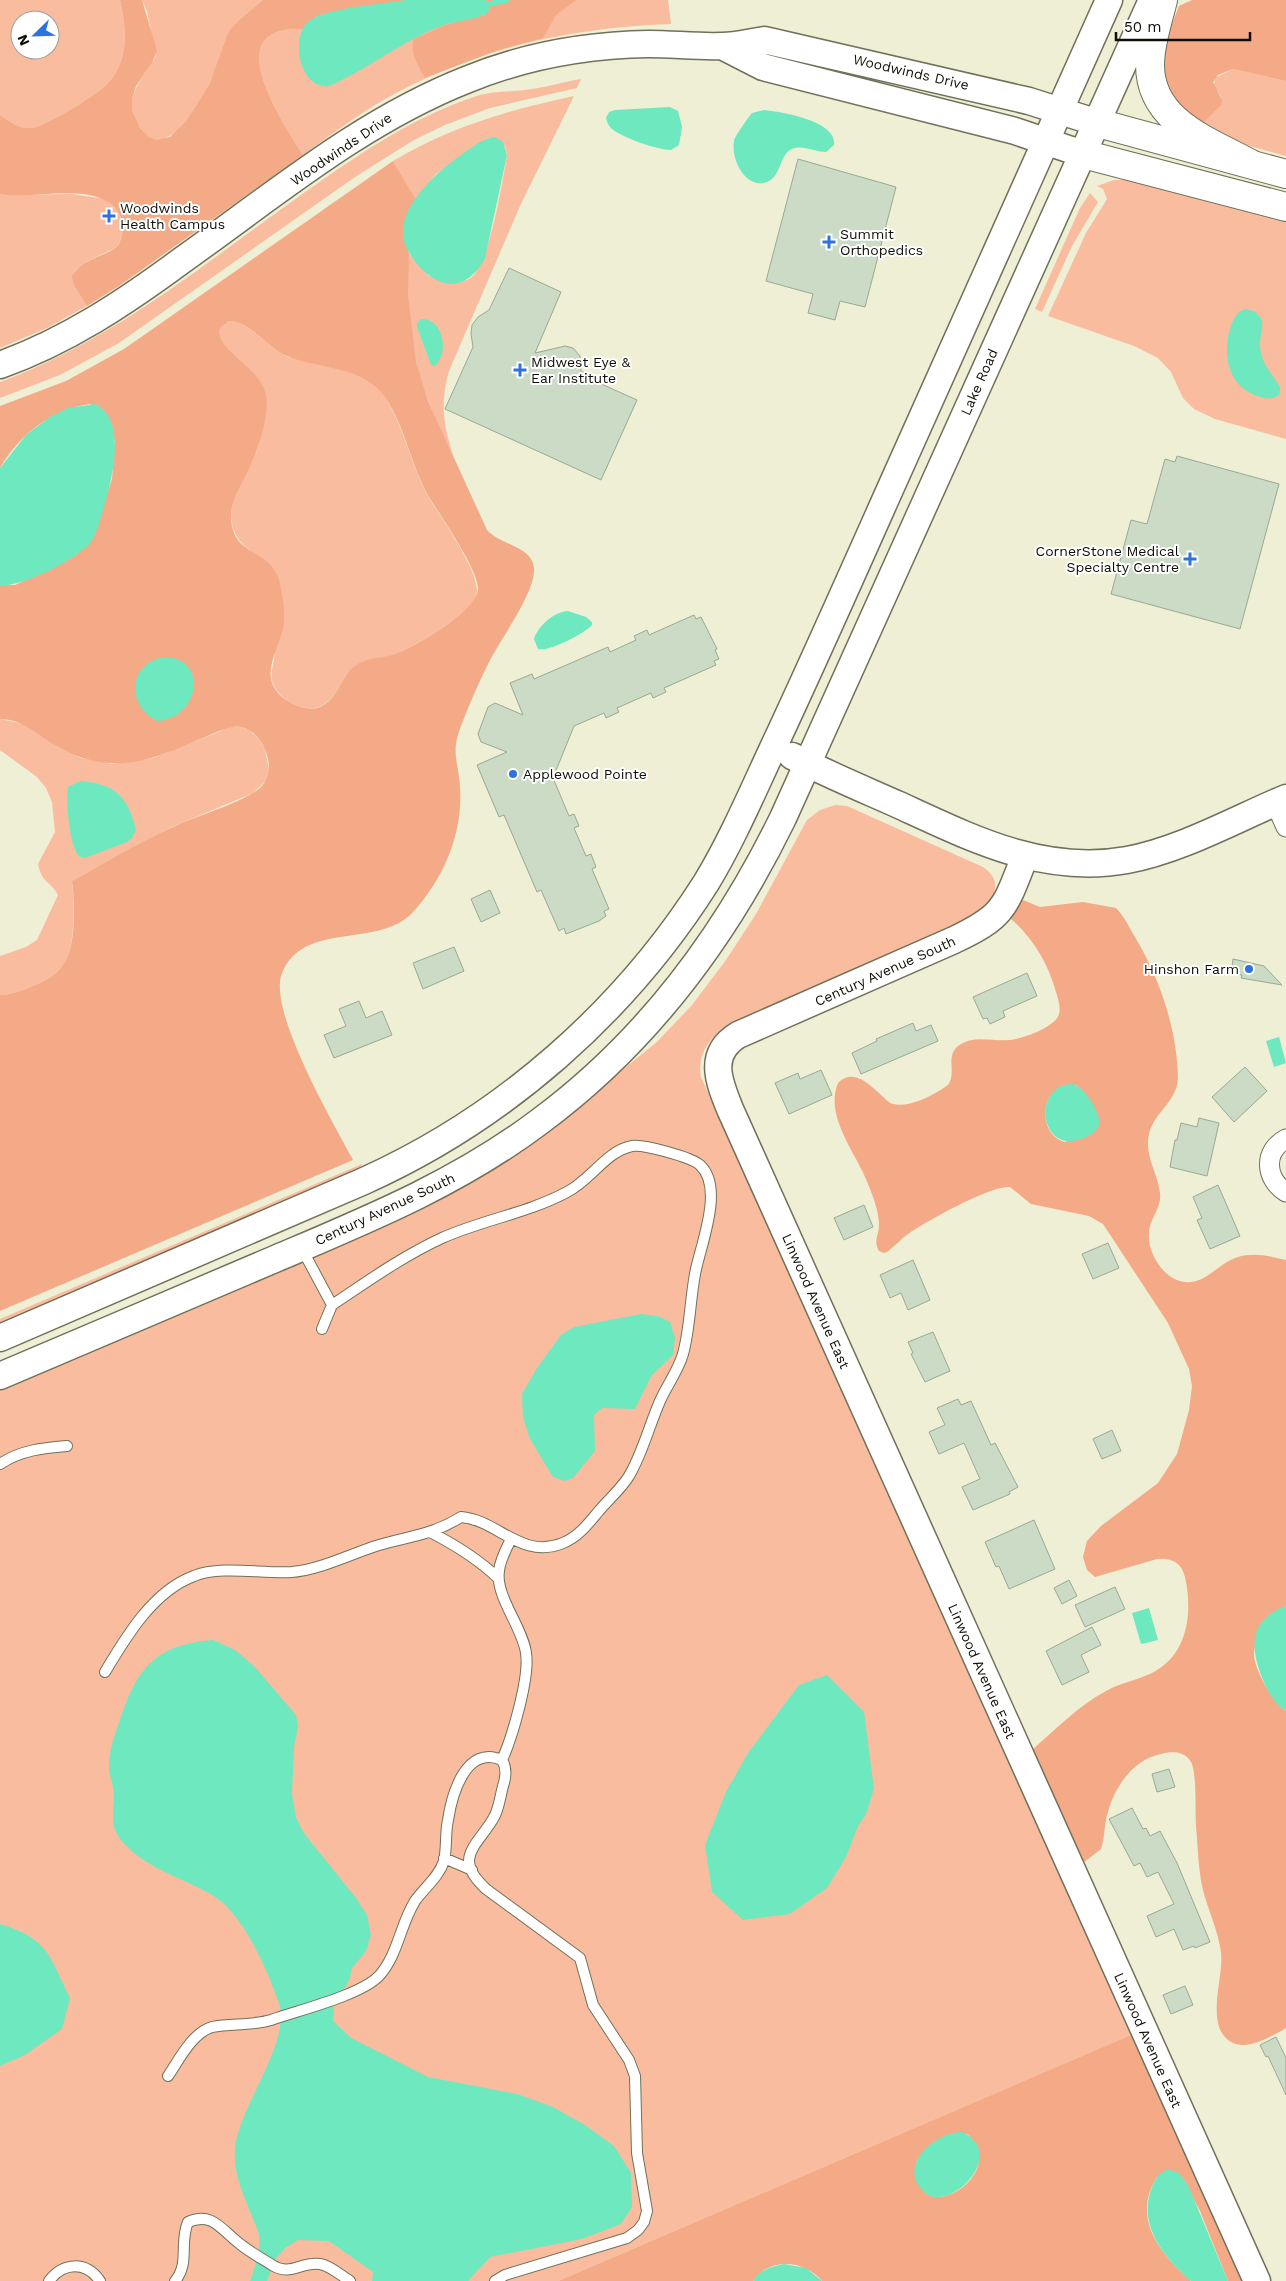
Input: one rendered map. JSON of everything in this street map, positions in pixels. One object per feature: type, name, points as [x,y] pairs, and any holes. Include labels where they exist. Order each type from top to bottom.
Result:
[{"type":"highway","points":[[1162,0],[1150,57],[1152,81],[1157,97],[1169,115],[1182,126],[1251,164]]},
{"type":"highway","points":[[1098,123],[1286,174]]},
{"type":"highway","points":[[1083,154],[1286,206]]},
{"type":"street","points":[[0,1338],[380,1174],[470,1124],[547,1066],[603,1014],[642,970],[678,925],[707,880],[738,824],[1109,0]]},
{"type":"street","name":"Lake Road","points":[[807,764],[1152,0]]},
{"type":"street","name":"Woodwinds Drive","points":[[0,365],[50,344],[105,315],[350,140],[399,111],[449,87],[506,66],[567,51],[608,46],[650,44],[722,46],[764,40],[779,42],[1011,96],[1098,123]]},
{"type":"street","name":"Woodwinds Drive","points":[[722,46],[762,67],[1014,131],[1083,154]]},
{"type":"street","points":[[774,747],[807,764],[982,843],[1025,856],[1087,863],[1129,860],[1172,846],[1280,800],[1286,827]]},
{"type":"street","name":"Century Avenue South","points":[[0,1376],[401,1205],[476,1164],[538,1123],[612,1060],[675,992],[724,926],[768,848],[807,764]]},
{"type":"street","name":"Century Avenue South","points":[[719,1058],[726,1045],[738,1035],[954,940],[989,922],[1008,900],[1025,856]]},
{"type":"street","name":"Linwood Avenue East","points":[[719,1058],[719,1078],[730,1109],[1257,2281]]},
{"type":"street","points":[[1286,1139],[1274,1149],[1269,1164],[1273,1180],[1286,1192]]},
{"type":"lane","points":[[104,1672],[137,1623],[158,1601],[176,1586],[194,1576],[211,1572],[292,1572],[310,1569],[379,1545],[432,1533],[461,1517],[482,1521],[511,1539],[533,1546],[547,1547],[561,1544],[573,1538],[584,1529],[628,1477],[641,1452],[661,1399],[677,1370],[683,1353],[695,1274],[706,1231],[711,1184],[707,1174],[700,1165],[691,1159],[636,1145],[624,1148],[615,1153],[570,1191],[444,1237],[417,1251],[332,1304],[322,1329]]},
{"type":"lane","points":[[301,1248],[332,1304]]},
{"type":"lane","points":[[0,1464],[12,1456],[25,1451],[67,1446]]},
{"type":"lane","points":[[432,1533],[460,1547],[482,1563],[498,1578],[523,1640],[527,1665],[509,1745],[502,1760],[506,1771],[497,1810],[473,1846],[469,1856],[472,1870],[480,1883],[486,1888],[580,1958],[592,2005],[630,2060],[635,2076],[637,2153],[647,2211],[644,2222],[638,2230],[627,2238],[505,2275],[495,2281]]},
{"type":"lane","points":[[498,1578],[502,1558],[511,1539]]},
{"type":"lane","points":[[168,2076],[190,2045],[207,2029],[257,2024],[271,2020],[357,1990],[377,1977],[386,1966],[412,1909],[440,1871],[444,1858],[447,1821],[454,1794],[462,1775],[469,1765],[478,1760],[488,1757],[502,1760]]},
{"type":"lane","points":[[444,1858],[472,1870]]},
{"type":"lane","points":[[175,2281],[183,2268],[185,2229],[188,2222],[203,2218],[220,2225],[247,2250],[278,2268],[290,2270],[311,2264],[321,2264],[330,2267],[350,2281]]},
{"type":"lane","points":[[49,2281],[61,2271],[73,2266],[82,2266],[89,2269],[100,2281]]},
{"type":"shaded area","points":[[0,0],[120,0],[125,38],[121,61],[114,76],[102,89],[48,122],[31,128],[14,124],[0,115]]},
{"type":"shaded area","points":[[120,0],[142,0],[157,51],[152,63],[136,86],[132,99],[132,111],[140,128],[149,137],[157,140],[170,137],[186,121],[210,83],[228,33],[239,20],[263,0],[406,0],[325,14],[316,17],[303,29],[277,32],[263,42],[259,58],[262,78],[282,120],[303,155],[119,286],[87,306],[74,286],[72,276],[76,270],[87,262],[117,247],[123,232],[121,218],[113,205],[100,198],[84,194],[0,194],[0,115],[14,124],[31,128],[48,122],[102,89],[114,76],[123,53],[125,38]]},
{"type":"shaded area","points":[[142,0],[263,0],[239,20],[210,83],[186,121],[176,132],[162,140],[153,139],[146,135],[135,120],[132,110],[135,91],[156,56],[147,11]]},
{"type":"shaded area","points":[[338,0],[668,0],[671,24],[635,26],[565,35],[530,42],[463,63],[430,76],[385,99],[303,155],[271,99],[262,78],[259,58],[263,42],[277,32],[303,29],[299,47]]},
{"type":"shaded area","points":[[406,0],[486,0],[490,10],[482,16],[444,25],[414,38],[329,86],[319,85],[311,80],[301,61],[299,50],[303,29],[309,21],[341,10]]},
{"type":"shaded area","points":[[486,0],[576,0],[556,15],[543,38],[498,50],[425,78],[414,54],[414,39],[445,25],[485,15],[489,4]]},
{"type":"shaded area","points":[[1192,0],[1286,0],[1286,81],[1233,69],[1218,75],[1213,82],[1222,100],[1221,105],[1201,125],[1188,119],[1162,84],[1163,47],[1179,6]]},
{"type":"shaded area","points":[[1233,69],[1286,81],[1286,156],[1235,142],[1201,125],[1221,96],[1214,86],[1215,78]]},
{"type":"shaded area","points":[[581,79],[577,88],[490,108],[445,125],[414,140],[355,177],[119,343],[60,375],[0,398],[0,382],[41,365],[117,324],[188,277],[338,170],[405,128],[452,105],[482,94],[519,91]]},
{"type":"shaded area","points":[[574,96],[520,206],[449,371],[444,393],[444,414],[447,435],[454,457],[422,383],[413,347],[407,290],[409,253],[429,276],[463,281],[475,274],[482,261],[494,224],[507,155],[505,146],[489,138],[436,174],[416,199],[393,161],[436,138],[480,121],[526,107]]},
{"type":"shaded area","points":[[670,107],[678,111],[682,127],[679,145],[671,150],[649,145],[622,135],[611,128],[606,118],[609,112],[615,110]]},
{"type":"shaded area","points":[[764,110],[807,119],[818,124],[833,137],[834,145],[826,152],[803,148],[790,150],[774,177],[769,181],[756,183],[750,180],[740,169],[734,155],[734,141],[752,113]]},
{"type":"shaded area","points":[[495,137],[503,142],[507,155],[485,258],[478,269],[462,282],[444,283],[434,279],[416,263],[404,240],[404,222],[419,194],[442,170],[477,144]]},
{"type":"shaded area","points":[[393,161],[416,199],[409,210],[403,232],[409,253],[408,296],[416,362],[428,401],[487,530],[528,555],[534,568],[533,578],[523,603],[484,672],[461,726],[456,744],[460,788],[458,822],[449,854],[434,884],[414,911],[400,923],[382,930],[325,940],[308,946],[293,956],[282,973],[280,990],[284,1013],[293,1039],[318,1095],[353,1160],[0,1311],[0,995],[23,990],[50,978],[66,961],[74,927],[72,881],[160,833],[252,794],[266,781],[268,772],[269,763],[263,744],[257,736],[241,727],[219,731],[159,756],[140,761],[120,763],[101,762],[80,757],[58,747],[24,725],[0,719],[0,585],[15,585],[66,561],[76,555],[92,540],[112,479],[115,440],[90,404],[76,407],[63,411],[38,426],[17,445],[0,468],[0,406],[66,381],[124,349]],"holes":[[[229,321],[243,324],[272,347],[287,356],[357,375],[376,387],[393,410],[422,484],[466,557],[477,582],[478,590],[474,599],[456,618],[443,628],[404,650],[356,665],[331,699],[317,708],[301,707],[286,700],[273,685],[271,667],[284,622],[284,606],[279,580],[275,570],[269,563],[241,543],[235,536],[232,526],[231,510],[233,502],[260,442],[267,403],[262,384],[256,375],[224,344],[220,336],[220,328]]]},
{"type":"shaded area","points":[[1114,180],[1127,180],[1286,218],[1286,439],[1215,419],[1194,409],[1183,398],[1171,372],[1158,358],[1134,346],[1048,316],[1086,233],[1107,199],[1103,189],[1097,186]]},
{"type":"shaded area","points":[[1090,193],[1098,202],[1072,246],[1042,312],[1035,309],[1080,208]]},
{"type":"shaded area","points":[[0,194],[72,194],[105,199],[118,211],[123,223],[124,232],[117,247],[88,261],[74,272],[74,286],[87,306],[47,328],[0,348]]},
{"type":"shaded area","points":[[1246,309],[1256,312],[1262,320],[1260,344],[1262,357],[1280,387],[1280,394],[1275,397],[1264,398],[1258,396],[1239,385],[1233,377],[1227,357],[1228,336],[1238,313]]},
{"type":"shaded area","points":[[421,319],[429,320],[435,324],[442,337],[442,353],[440,360],[435,366],[431,365],[417,327],[417,323]]},
{"type":"shaded area","points":[[235,320],[288,357],[354,374],[371,382],[380,391],[389,403],[396,418],[421,483],[459,546],[477,587],[476,596],[471,604],[449,623],[435,633],[394,655],[364,661],[349,673],[329,700],[315,708],[305,708],[290,702],[281,696],[273,683],[274,647],[250,550],[242,544],[233,529],[231,511],[233,501],[256,453],[266,409],[266,395],[260,382],[225,346],[220,337],[220,328],[229,321]]},
{"type":"shaded area","points":[[95,404],[105,412],[112,424],[115,437],[113,469],[97,531],[91,542],[84,549],[62,564],[21,582],[0,585],[0,468],[26,435],[50,417],[68,408]]},
{"type":"shaded area","points":[[568,611],[586,617],[592,622],[592,625],[566,642],[550,648],[538,649],[534,639],[539,629],[552,617]]},
{"type":"shaded area","points":[[164,657],[179,660],[188,667],[193,677],[194,689],[190,701],[182,711],[171,718],[157,721],[147,714],[140,705],[136,696],[135,686],[143,668],[152,661]]},
{"type":"shaded area","points":[[0,719],[24,724],[56,746],[81,758],[112,764],[153,758],[231,727],[241,727],[249,730],[259,739],[265,749],[269,770],[267,780],[253,793],[172,827],[72,881],[72,940],[65,961],[60,969],[42,982],[23,990],[0,995],[0,956],[26,947],[37,940],[58,895],[44,879],[38,864],[55,832],[52,802],[46,788],[37,777],[0,750]]},
{"type":"shaded area","points":[[81,781],[103,785],[118,794],[129,808],[136,830],[132,838],[127,842],[85,858],[79,856],[73,844],[67,802],[68,787]]},
{"type":"shaded area","points":[[835,805],[847,806],[983,867],[991,874],[994,881],[995,888],[993,894],[984,907],[971,918],[725,1027],[709,1043],[702,1055],[701,1077],[1131,2035],[558,2281],[0,2281],[0,1389],[365,1233],[596,1091],[657,1042],[692,1005],[726,960],[756,914],[807,820],[820,810]]},
{"type":"shaded area","points":[[1023,900],[1040,907],[1083,902],[1116,908],[1122,914],[1152,970],[1171,1023],[1178,1078],[1174,1094],[1152,1126],[1148,1142],[1148,1150],[1160,1193],[1159,1204],[1151,1223],[1149,1242],[1160,1267],[1174,1279],[1182,1282],[1191,1282],[1203,1278],[1229,1261],[1244,1255],[1269,1256],[1286,1260],[1286,1606],[1265,1619],[1254,1653],[1257,1667],[1265,1685],[1286,1711],[1286,2028],[1265,2039],[1248,2044],[1241,2045],[1227,2039],[1221,2031],[1218,2021],[1217,1998],[1221,1952],[1218,1936],[1201,1882],[1194,1775],[1191,1762],[1182,1754],[1174,1752],[1151,1757],[1134,1768],[1127,1775],[1111,1802],[1101,1849],[1083,1863],[1032,1750],[1067,1719],[1096,1697],[1117,1686],[1152,1673],[1164,1665],[1180,1644],[1185,1632],[1188,1618],[1187,1591],[1185,1577],[1178,1564],[1167,1559],[1157,1559],[1095,1577],[1087,1570],[1083,1557],[1087,1541],[1101,1526],[1158,1483],[1177,1454],[1189,1410],[1192,1386],[1189,1369],[1168,1323],[1103,1224],[1089,1216],[1031,1204],[1010,1187],[1001,1188],[958,1205],[908,1234],[887,1252],[879,1251],[876,1241],[879,1220],[875,1204],[863,1172],[838,1122],[835,1109],[838,1083],[845,1078],[858,1078],[872,1087],[890,1103],[904,1105],[912,1103],[928,1097],[948,1085],[952,1075],[952,1055],[954,1050],[964,1042],[977,1039],[1015,1039],[1038,1032],[1057,1019],[1060,1011],[1059,1003],[1049,971],[1033,943],[1010,918]],"holes":[[[1076,1085],[1083,1091],[1066,1142],[1053,1135],[1049,1130],[1046,1116],[1047,1102],[1050,1096]]]},
{"type":"shaded area","points":[[1279,1037],[1286,1063],[1274,1067],[1266,1041]]},
{"type":"shaded area","points":[[1073,1084],[1091,1100],[1100,1123],[1089,1136],[1069,1141],[1057,1137],[1049,1129],[1046,1118],[1046,1106],[1051,1095],[1060,1087]]},
{"type":"shaded area","points":[[362,1164],[358,1172],[0,1325],[0,1319]]},
{"type":"shaded area","points":[[641,1314],[658,1316],[670,1322],[675,1338],[673,1355],[652,1375],[635,1409],[602,1408],[594,1415],[595,1451],[573,1478],[565,1481],[553,1477],[530,1439],[523,1417],[522,1394],[537,1368],[561,1335],[574,1327]]},
{"type":"shaded area","points":[[1286,1606],[1286,1711],[1275,1701],[1265,1684],[1256,1657],[1255,1636],[1265,1619]]},
{"type":"shaded area","points":[[1149,1608],[1158,1640],[1141,1644],[1132,1613]]},
{"type":"shaded area","points":[[213,1640],[235,1650],[254,1666],[296,1715],[298,1727],[294,1747],[292,1794],[296,1817],[303,1832],[356,1898],[367,1915],[371,1935],[366,1951],[352,1968],[349,1981],[334,2004],[333,2021],[351,2038],[428,2077],[517,2094],[553,2107],[585,2125],[614,2146],[631,2173],[632,2207],[621,2224],[582,2239],[490,2257],[468,2281],[372,2281],[373,2272],[329,2241],[298,2240],[285,2248],[275,2260],[267,2281],[250,2281],[256,2264],[259,2235],[239,2183],[235,2148],[245,2113],[272,2055],[278,2036],[281,2018],[279,2003],[253,1944],[225,1904],[202,1889],[147,1862],[134,1853],[116,1832],[113,1818],[114,1793],[109,1769],[110,1754],[116,1731],[134,1686],[142,1673],[152,1662],[177,1647]]},
{"type":"shaded area","points":[[827,1675],[864,1712],[874,1789],[866,1814],[858,1826],[846,1857],[827,1888],[790,1914],[743,1920],[712,1892],[705,1845],[726,1792],[748,1753],[799,1685]]},
{"type":"shaded area","points":[[0,1924],[29,1936],[46,1950],[70,1998],[62,2029],[25,2055],[0,2066]]},
{"type":"shaded area","points":[[1131,2035],[1242,2281],[1228,2281],[1200,2211],[1182,2177],[1157,2177],[1150,2192],[1147,2207],[1148,2221],[1160,2247],[1191,2281],[822,2281],[806,2269],[797,2265],[787,2264],[768,2268],[753,2281],[558,2281]],"holes":[[[967,2134],[977,2148],[979,2162],[973,2176],[963,2187],[951,2194],[938,2197],[926,2194],[917,2177],[917,2160]]]},
{"type":"shaded area","points":[[962,2132],[975,2142],[980,2154],[977,2167],[970,2179],[959,2189],[946,2196],[934,2197],[923,2191],[916,2181],[914,2171],[917,2161],[931,2144],[952,2133]]},
{"type":"shaded area","points":[[1168,2169],[1179,2173],[1188,2185],[1228,2281],[1191,2281],[1163,2252],[1156,2241],[1148,2217],[1148,2204],[1155,2180]]},
{"type":"shaded area","points":[[784,2264],[806,2268],[822,2281],[753,2281],[763,2271]]},
{"type":"building","name":"Summit Orthopedics","points":[[798,159],[896,187],[865,307],[840,301],[835,320],[808,313],[813,294],[766,281]]},
{"type":"building","name":"Midwest Eye & Ear Institute","points":[[509,268],[561,292],[535,353],[565,346],[573,348],[580,356],[581,371],[589,375],[588,378],[637,400],[601,480],[445,409],[473,347],[472,325],[478,317],[489,310]]},
{"type":"building","name":"CornerStone Medical Specialty Centre","points":[[1177,456],[1279,484],[1240,629],[1111,594],[1131,520],[1147,524],[1165,459],[1175,462]]},
{"type":"building","name":"Applewood Pointe","points":[[694,615],[696,619],[701,617],[717,649],[715,650],[719,659],[714,661],[716,665],[664,688],[666,692],[653,698],[651,693],[617,708],[619,712],[606,718],[604,713],[574,726],[553,778],[569,816],[574,814],[579,826],[574,828],[586,856],[591,854],[596,867],[592,869],[609,909],[604,911],[606,916],[599,921],[566,934],[564,928],[559,931],[541,890],[537,892],[504,815],[499,817],[477,765],[507,752],[481,742],[478,734],[488,707],[495,703],[523,715],[510,683],[532,674],[534,679],[608,647],[610,652],[636,640],[634,636],[647,630],[649,635]]},
{"type":"building","points":[[490,890],[500,913],[481,922],[471,899]]},
{"type":"building","points":[[454,947],[464,971],[423,989],[413,963]]},
{"type":"building","name":"Hinshon Farm","points":[[1233,959],[1264,966],[1282,985],[1241,978],[1242,975],[1231,974]]},
{"type":"building","points":[[1027,973],[1037,996],[1003,1011],[1005,1017],[990,1024],[987,1018],[983,1019],[973,997]]},
{"type":"building","points":[[359,1001],[366,1018],[382,1011],[392,1035],[334,1058],[324,1035],[346,1026],[339,1009]]},
{"type":"building","points":[[913,1023],[916,1031],[931,1025],[938,1041],[861,1074],[852,1053],[877,1041],[876,1039]]},
{"type":"building","points":[[1245,1067],[1267,1091],[1234,1122],[1212,1097]]},
{"type":"building","points":[[821,1070],[832,1095],[789,1114],[775,1083],[798,1073],[800,1079]]},
{"type":"building","points":[[1199,1118],[1219,1123],[1207,1176],[1170,1167],[1175,1140],[1177,1140],[1181,1123],[1197,1127]]},
{"type":"building","points":[[1218,1185],[1240,1236],[1210,1249],[1197,1220],[1202,1218],[1193,1197]]},
{"type":"building","points":[[864,1205],[873,1227],[844,1240],[834,1218]]},
{"type":"building","points":[[1108,1243],[1119,1268],[1093,1279],[1082,1254]]},
{"type":"building","points":[[913,1260],[930,1300],[908,1310],[901,1293],[890,1298],[880,1275]]},
{"type":"building","points":[[933,1332],[950,1371],[925,1382],[911,1354],[913,1353],[908,1342]]},
{"type":"building","points":[[958,1399],[961,1405],[971,1401],[991,1445],[995,1443],[1018,1487],[1009,1492],[1010,1494],[973,1510],[962,1487],[980,1479],[964,1443],[939,1454],[929,1432],[945,1425],[937,1408]]},
{"type":"building","points":[[1112,1430],[1121,1451],[1102,1459],[1093,1439]]},
{"type":"building","points":[[1034,1520],[1055,1569],[1009,1589],[999,1566],[996,1567],[985,1542]]},
{"type":"building","points":[[1069,1580],[1077,1596],[1062,1604],[1054,1588]]},
{"type":"building","points":[[1115,1587],[1125,1609],[1085,1627],[1075,1605]]},
{"type":"building","points":[[1092,1627],[1101,1645],[1081,1655],[1089,1672],[1062,1685],[1046,1651]]},
{"type":"building","points":[[1169,1769],[1175,1787],[1157,1792],[1152,1774]]},
{"type":"building","points":[[1132,1808],[1143,1829],[1146,1828],[1150,1836],[1160,1831],[1177,1863],[1210,1942],[1183,1950],[1174,1929],[1156,1937],[1147,1916],[1174,1904],[1158,1872],[1147,1877],[1140,1863],[1134,1866],[1109,1819]]},
{"type":"building","points":[[1185,1986],[1193,2005],[1171,2014],[1163,1995]]},
{"type":"building","points":[[1276,2037],[1286,2058],[1286,2095],[1268,2056],[1266,2057],[1260,2045]]},
{"type":"waterway","points":[[489,4],[507,0]]},
{"type":"place","name":"Woodwinds Health Campus","points":[[109,216]]},
{"type":"place","name":"Summit Orthopedics","points":[[829,242]]},
{"type":"place","name":"Midwest Eye & Ear Institute","points":[[520,370]]},
{"type":"place","name":"CornerStone Medical Specialty Centre","points":[[1190,559]]},
{"type":"place","name":"Applewood Pointe","points":[[513,774]]},
{"type":"place","name":"Hinshon Farm","points":[[1249,969]]}]
